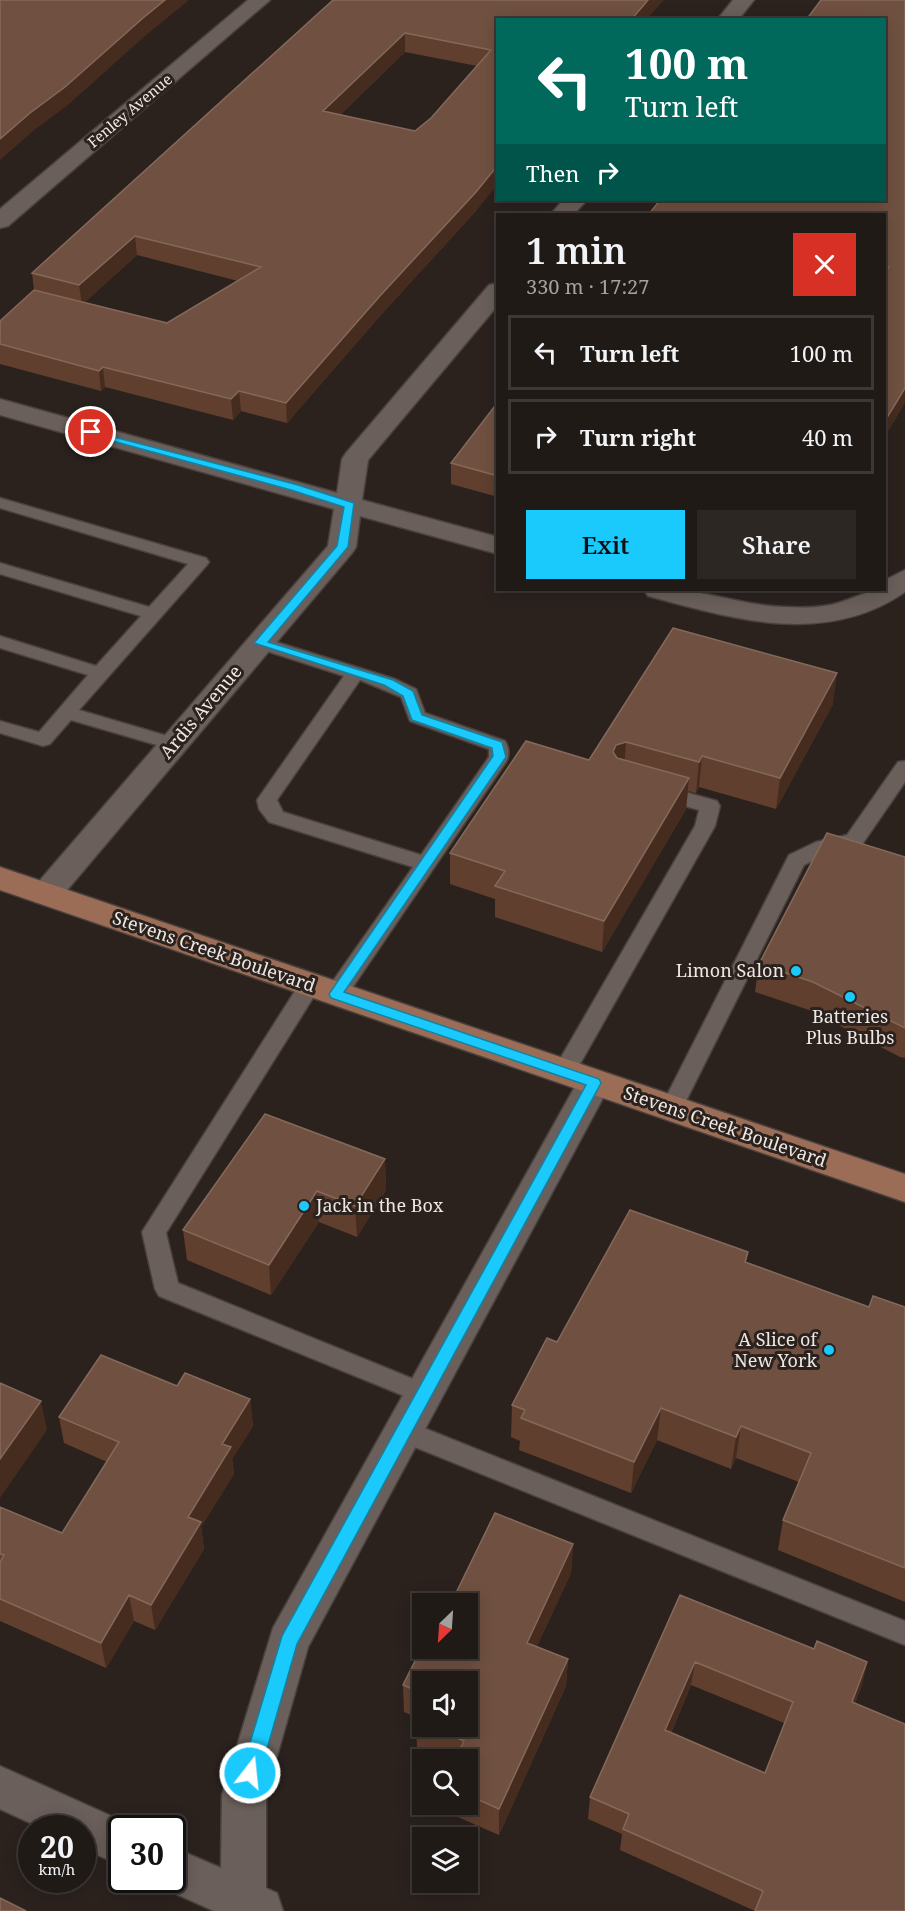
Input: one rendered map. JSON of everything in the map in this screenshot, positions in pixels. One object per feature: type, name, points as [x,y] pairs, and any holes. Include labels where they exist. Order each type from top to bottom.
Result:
[{"type":"main road","name":"Stevens Creek Boulevard","points":[[0,878],[905,1188]]},
{"type":"street","name":"Fenley Avenue","points":[[0,221],[260,0]]},
{"type":"street","points":[[729,18],[744,0]]},
{"type":"street","points":[[563,213],[574,201]]},
{"type":"street","name":"Ardis Avenue","points":[[46,894],[342,547],[350,506],[355,459],[496,292]]},
{"type":"street","points":[[0,407],[496,545]]},
{"type":"street","points":[[662,591],[764,616],[821,616],[847,610],[880,597],[905,579]]},
{"type":"street","points":[[186,1876],[250,1908],[244,1795],[288,1642],[424,1394],[579,1078]]},
{"type":"street","points":[[0,1787],[108,1837]]},
{"type":"lane","points":[[0,503],[200,562],[43,740],[0,727]]},
{"type":"lane","points":[[0,568],[153,614]]},
{"type":"lane","points":[[0,642],[100,673]]},
{"type":"lane","points":[[260,643],[356,672],[409,693],[417,717],[498,745],[499,757],[426,864],[323,990],[154,1232],[166,1289],[424,1394]]},
{"type":"lane","points":[[356,672],[267,800],[269,809],[276,818],[426,864]]},
{"type":"lane","points":[[67,713],[174,744]]},
{"type":"lane","points":[[671,1109],[796,860],[823,847],[854,841],[902,775]]},
{"type":"lane","points":[[579,1078],[705,826],[710,806],[645,788]]},
{"type":"lane","points":[[404,1431],[905,1633]]},
{"type":"building","points":[[0,0],[165,0],[65,87],[0,139]]},
{"type":"building","points":[[333,0],[648,0],[633,18],[496,18],[496,167],[286,403],[239,391],[231,399],[103,367],[99,371],[0,344],[0,321],[34,290],[167,323],[261,267],[135,236],[79,285],[32,273]],"holes":[[[405,33],[491,50],[431,118],[415,131],[323,111]]]},
{"type":"building","points":[[821,0],[905,0],[905,388],[886,419],[886,272],[889,267],[886,266],[886,213],[650,213],[659,201],[886,201],[886,18],[808,18]]},
{"type":"building","points":[[496,405],[496,475],[451,463]]},
{"type":"building","points":[[673,628],[837,673],[780,778],[702,756],[699,762],[626,742],[616,745],[613,752],[617,758],[689,778],[604,921],[495,886],[505,871],[450,853],[526,741],[589,760]]},
{"type":"building","points":[[827,833],[905,857],[905,1028],[813,982],[759,964]]},
{"type":"building","name":"Jack in the Box","points":[[265,1114],[385,1159],[355,1206],[317,1191],[269,1265],[183,1230]]},
{"type":"building","points":[[630,1210],[748,1252],[745,1262],[869,1307],[873,1296],[905,1307],[905,1568],[783,1520],[811,1453],[741,1426],[736,1437],[661,1408],[634,1462],[521,1418],[525,1410],[512,1405],[547,1338],[557,1342]]},
{"type":"building","points":[[101,1355],[177,1386],[185,1373],[250,1399],[222,1444],[231,1447],[188,1517],[201,1522],[151,1605],[129,1595],[101,1643],[0,1599],[0,1562],[4,1555],[0,1554],[0,1507],[62,1533],[119,1442],[59,1417]]},
{"type":"building","points":[[0,1383],[41,1401],[0,1459]]},
{"type":"building","points":[[495,1513],[573,1544],[527,1643],[568,1659],[499,1809],[478,1800],[478,1749],[460,1749],[464,1741],[454,1737],[478,1737],[478,1671],[412,1671],[412,1689],[403,1685],[416,1659],[478,1659],[478,1593],[456,1593]]},
{"type":"building","points":[[680,1595],[814,1649],[817,1641],[867,1662],[852,1702],[905,1724],[905,1911],[755,1911],[763,1891],[623,1829],[629,1814],[590,1797]],"holes":[[[695,1662],[793,1702],[765,1773],[665,1730]]]},
{"type":"building","points":[[0,1898],[26,1911],[0,1911]]},
{"type":"place","name":"Limon Salon","points":[[796,971]]},
{"type":"place","name":"Batteries Plus Bulbs","points":[[850,997]]},
{"type":"place","name":"Jack in the Box","points":[[304,1206]]},
{"type":"place","name":"A Slice of New York","points":[[829,1350]]},
{"type":"route","points":[[91,432],[294,488],[350,506],[342,547],[260,643],[356,672],[409,693],[417,717],[498,745],[499,757],[336,994],[594,1083],[288,1642],[250,1773]]}]
